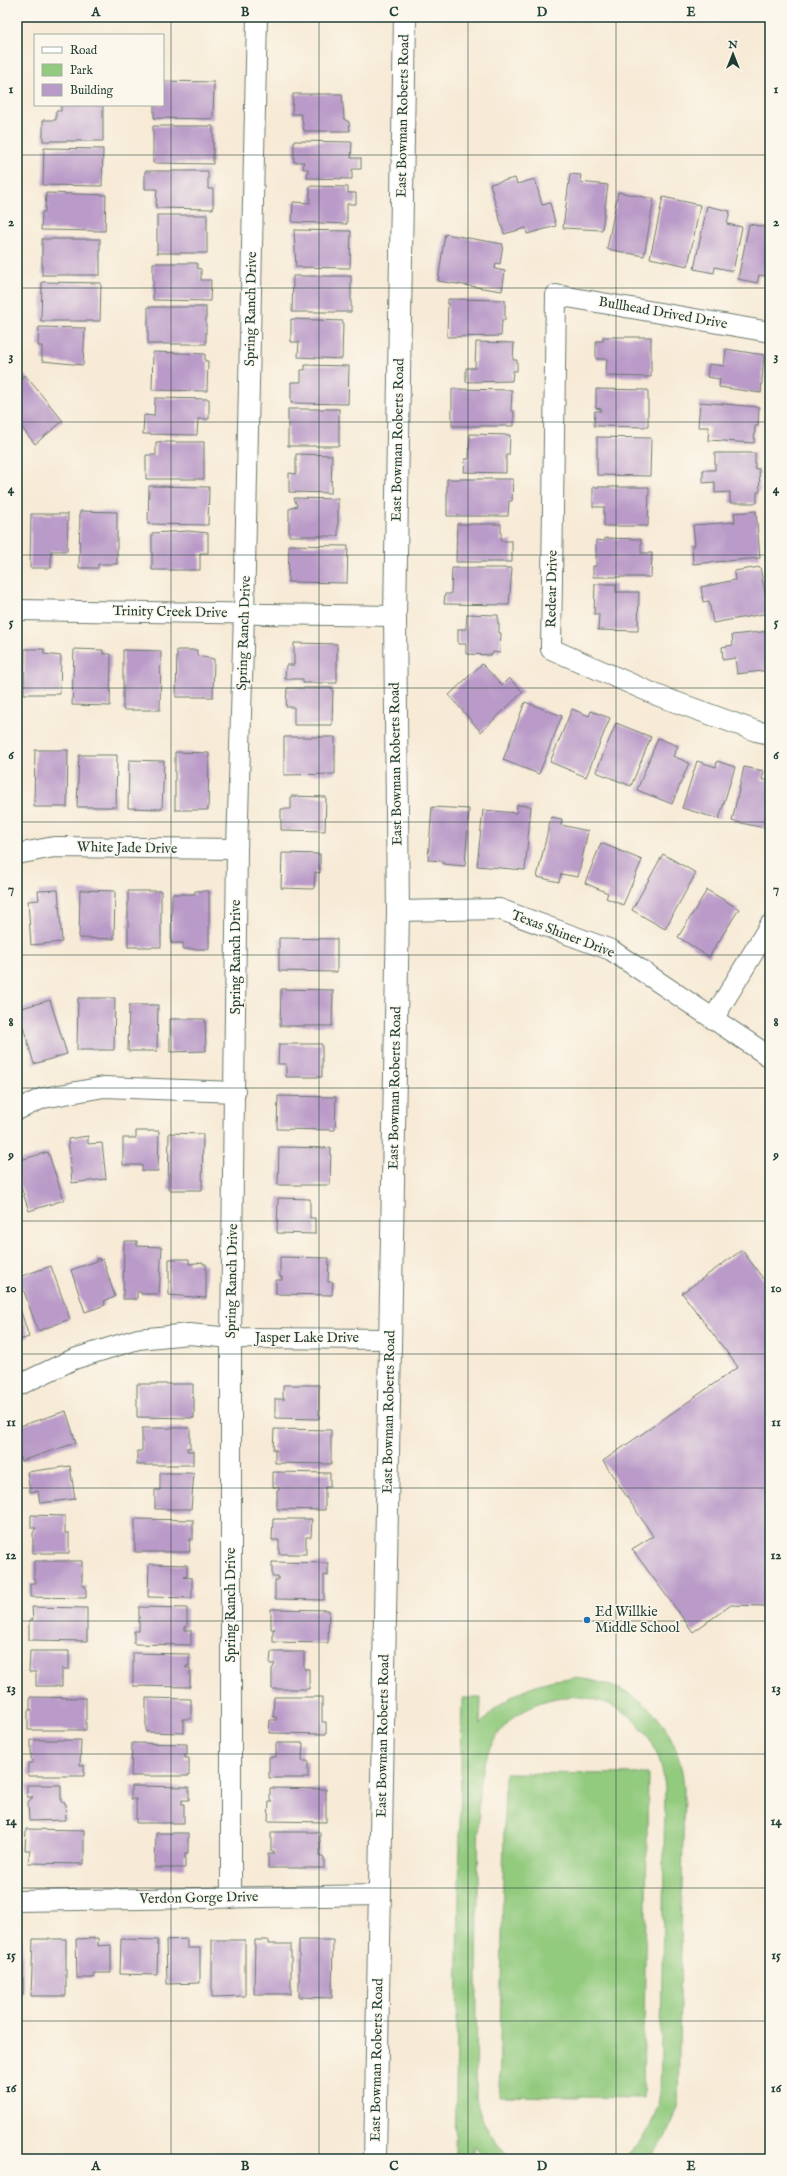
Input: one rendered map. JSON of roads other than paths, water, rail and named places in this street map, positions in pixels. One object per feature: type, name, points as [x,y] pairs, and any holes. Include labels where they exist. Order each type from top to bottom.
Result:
[{"type":"street","name":"Spring Ranch Drive","points":[[231,1898],[231,1338],[237,849],[244,613],[257,17]]},
{"type":"street","name":"East Bowman Roberts Road","points":[[375,2159],[398,911],[395,616],[405,17]]},
{"type":"street","name":"Bullhead Drived Drive","points":[[556,295],[770,332]]},
{"type":"street","name":"Redear Drive","points":[[556,295],[551,649],[659,696],[756,731],[770,734]]},
{"type":"street","name":"Trinity Creek Drive","points":[[17,610],[395,616]]},
{"type":"street","name":"White Jade Drive","points":[[17,854],[54,847],[237,849]]},
{"type":"street","name":"Texas Shiner Drive","points":[[398,911],[499,909],[611,950],[770,1057]]},
{"type":"street","points":[[713,1019],[770,926]]},
{"type":"street","points":[[17,1110],[43,1098],[104,1087],[235,1092]]},
{"type":"street","name":"Jasper Lake Drive","points":[[17,1386],[74,1359],[138,1339],[189,1334],[231,1338],[390,1339]]},
{"type":"street","name":"Verdon Gorge Drive","points":[[17,1901],[380,1895]]},
{"type":"place","name":"Ed Willkie Middle School","points":[[587,1620]]}]
